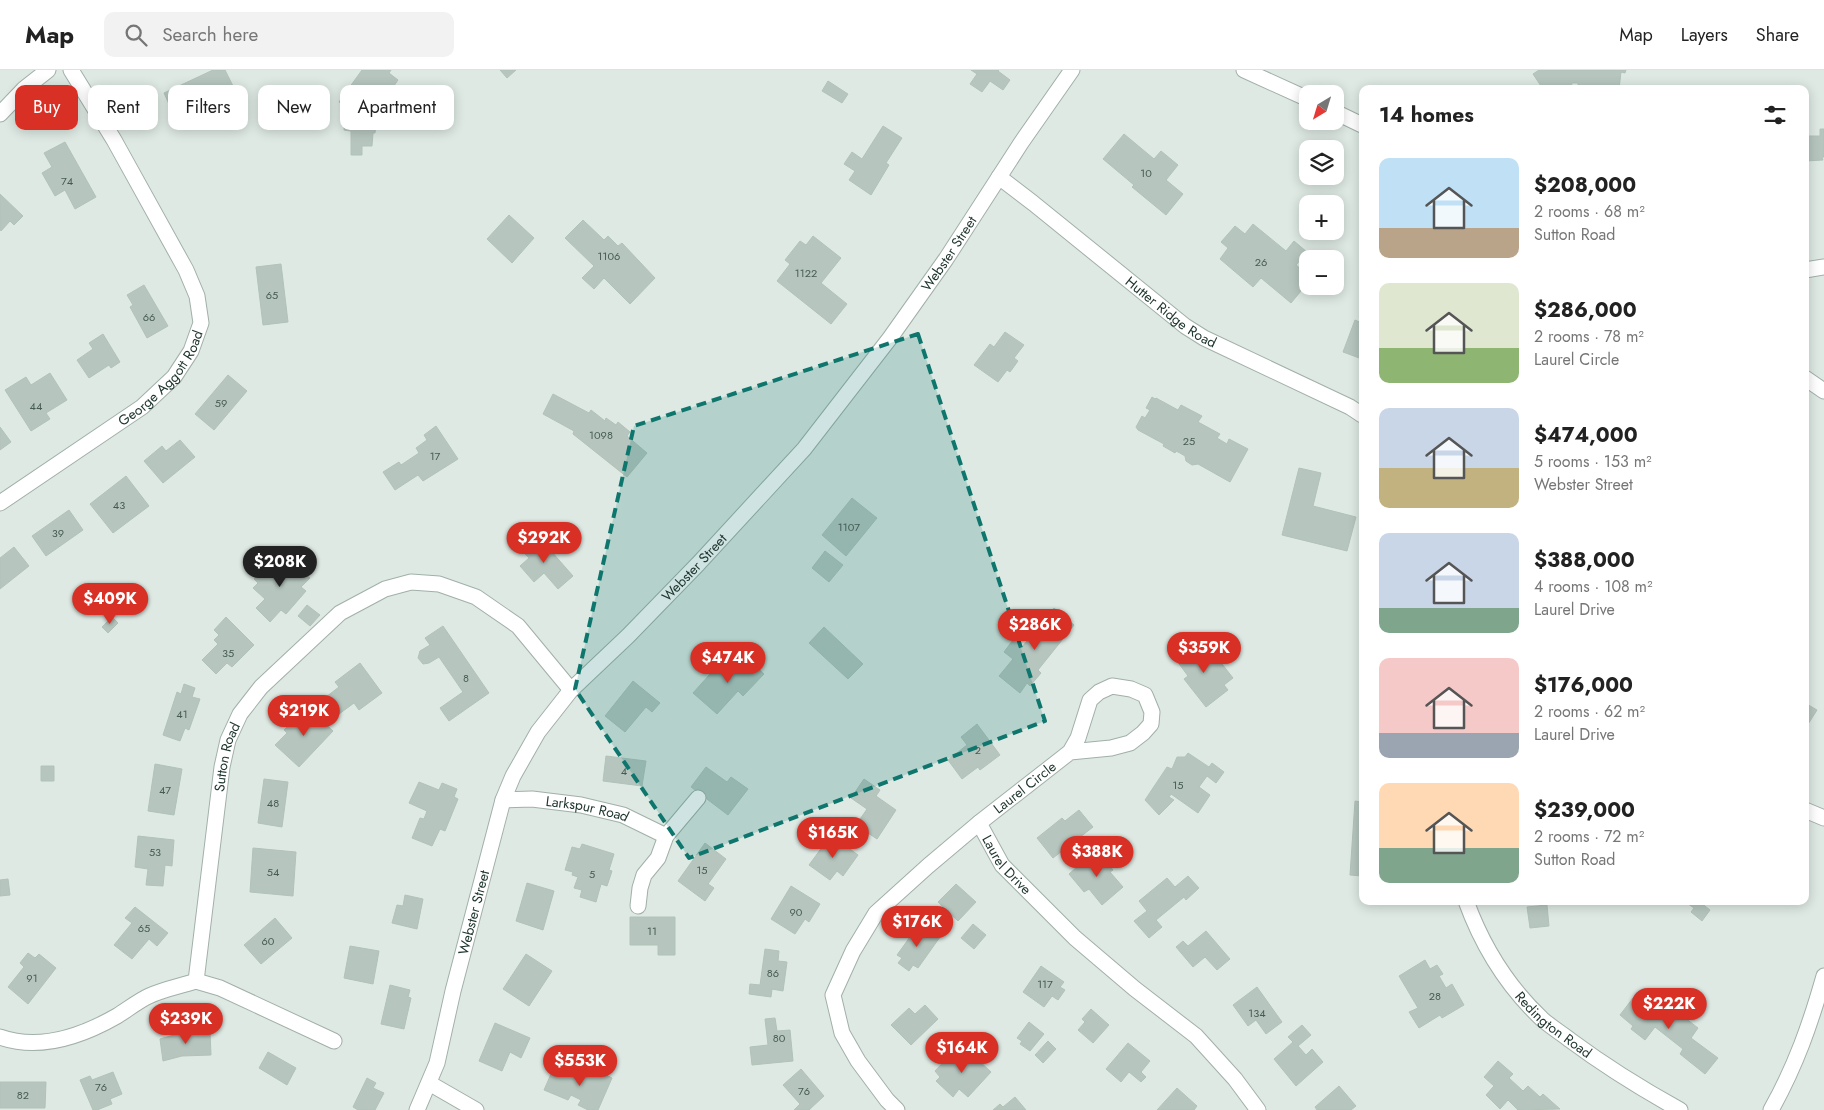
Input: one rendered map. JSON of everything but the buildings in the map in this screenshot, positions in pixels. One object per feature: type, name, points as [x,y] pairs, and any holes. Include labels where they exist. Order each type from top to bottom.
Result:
[{"type":"street","points":[[0,114],[24,89],[48,70]]},
{"type":"street","name":"George Aggott Road","points":[[0,503],[142,407],[174,377],[191,351],[201,323],[197,296],[186,270],[114,140],[72,70]]},
{"type":"street","name":"Webster Street","points":[[417,1110],[437,1063],[453,991],[503,800],[512,776],[538,732],[570,690],[628,636],[698,564],[804,448],[890,338],[946,259],[998,177],[1063,80],[1072,70]]},
{"type":"street","points":[[1244,70],[1299,95]]},
{"type":"street","points":[[1344,116],[1359,124]]},
{"type":"street","name":"Hutter Ridge Road","points":[[998,177],[1033,202],[1185,326],[1211,342],[1350,407],[1359,413]]},
{"type":"street","points":[[1809,269],[1824,267]]},
{"type":"street","points":[[1809,381],[1824,391]]},
{"type":"street","name":"Sutton Road","points":[[196,981],[222,767],[228,740],[240,714],[261,687],[340,613],[385,589],[411,582],[439,584],[476,597],[518,626],[570,690]]},
{"type":"street","name":"Laurel Circle","points":[[979,823],[1070,752],[1078,738],[1090,700],[1099,692],[1112,686],[1131,689],[1145,695],[1152,712],[1151,724],[1144,733],[1130,743],[1111,748],[1070,752]]},
{"type":"street","points":[[638,906],[644,875],[658,858],[666,836],[698,798]]},
{"type":"street","name":"Larkspur Road","points":[[503,800],[532,800],[598,809],[623,815],[666,836]]},
{"type":"street","points":[[1809,812],[1824,818]]},
{"type":"street","name":"Laurel Drive","points":[[897,1110],[858,1062],[842,1033],[833,995],[853,951],[876,913],[979,823],[1002,865],[1075,938],[1135,989],[1196,1036],[1236,1079],[1258,1110]]},
{"type":"street","name":"Redington Road","points":[[1467,905],[1476,928],[1490,954],[1517,992],[1543,1020],[1593,1057],[1680,1110]]},
{"type":"street","points":[[1772,1110],[1796,1062],[1809,1030],[1824,976]]},
{"type":"street","points":[[0,1036],[27,1043],[59,1040],[116,1017],[150,996],[196,981],[220,988],[334,1041]]},
{"type":"street","points":[[429,1083],[476,1110]]},
{"type":"highlighted area","points":[[918,334],[1045,721],[689,858],[575,689],[634,426]]}]
